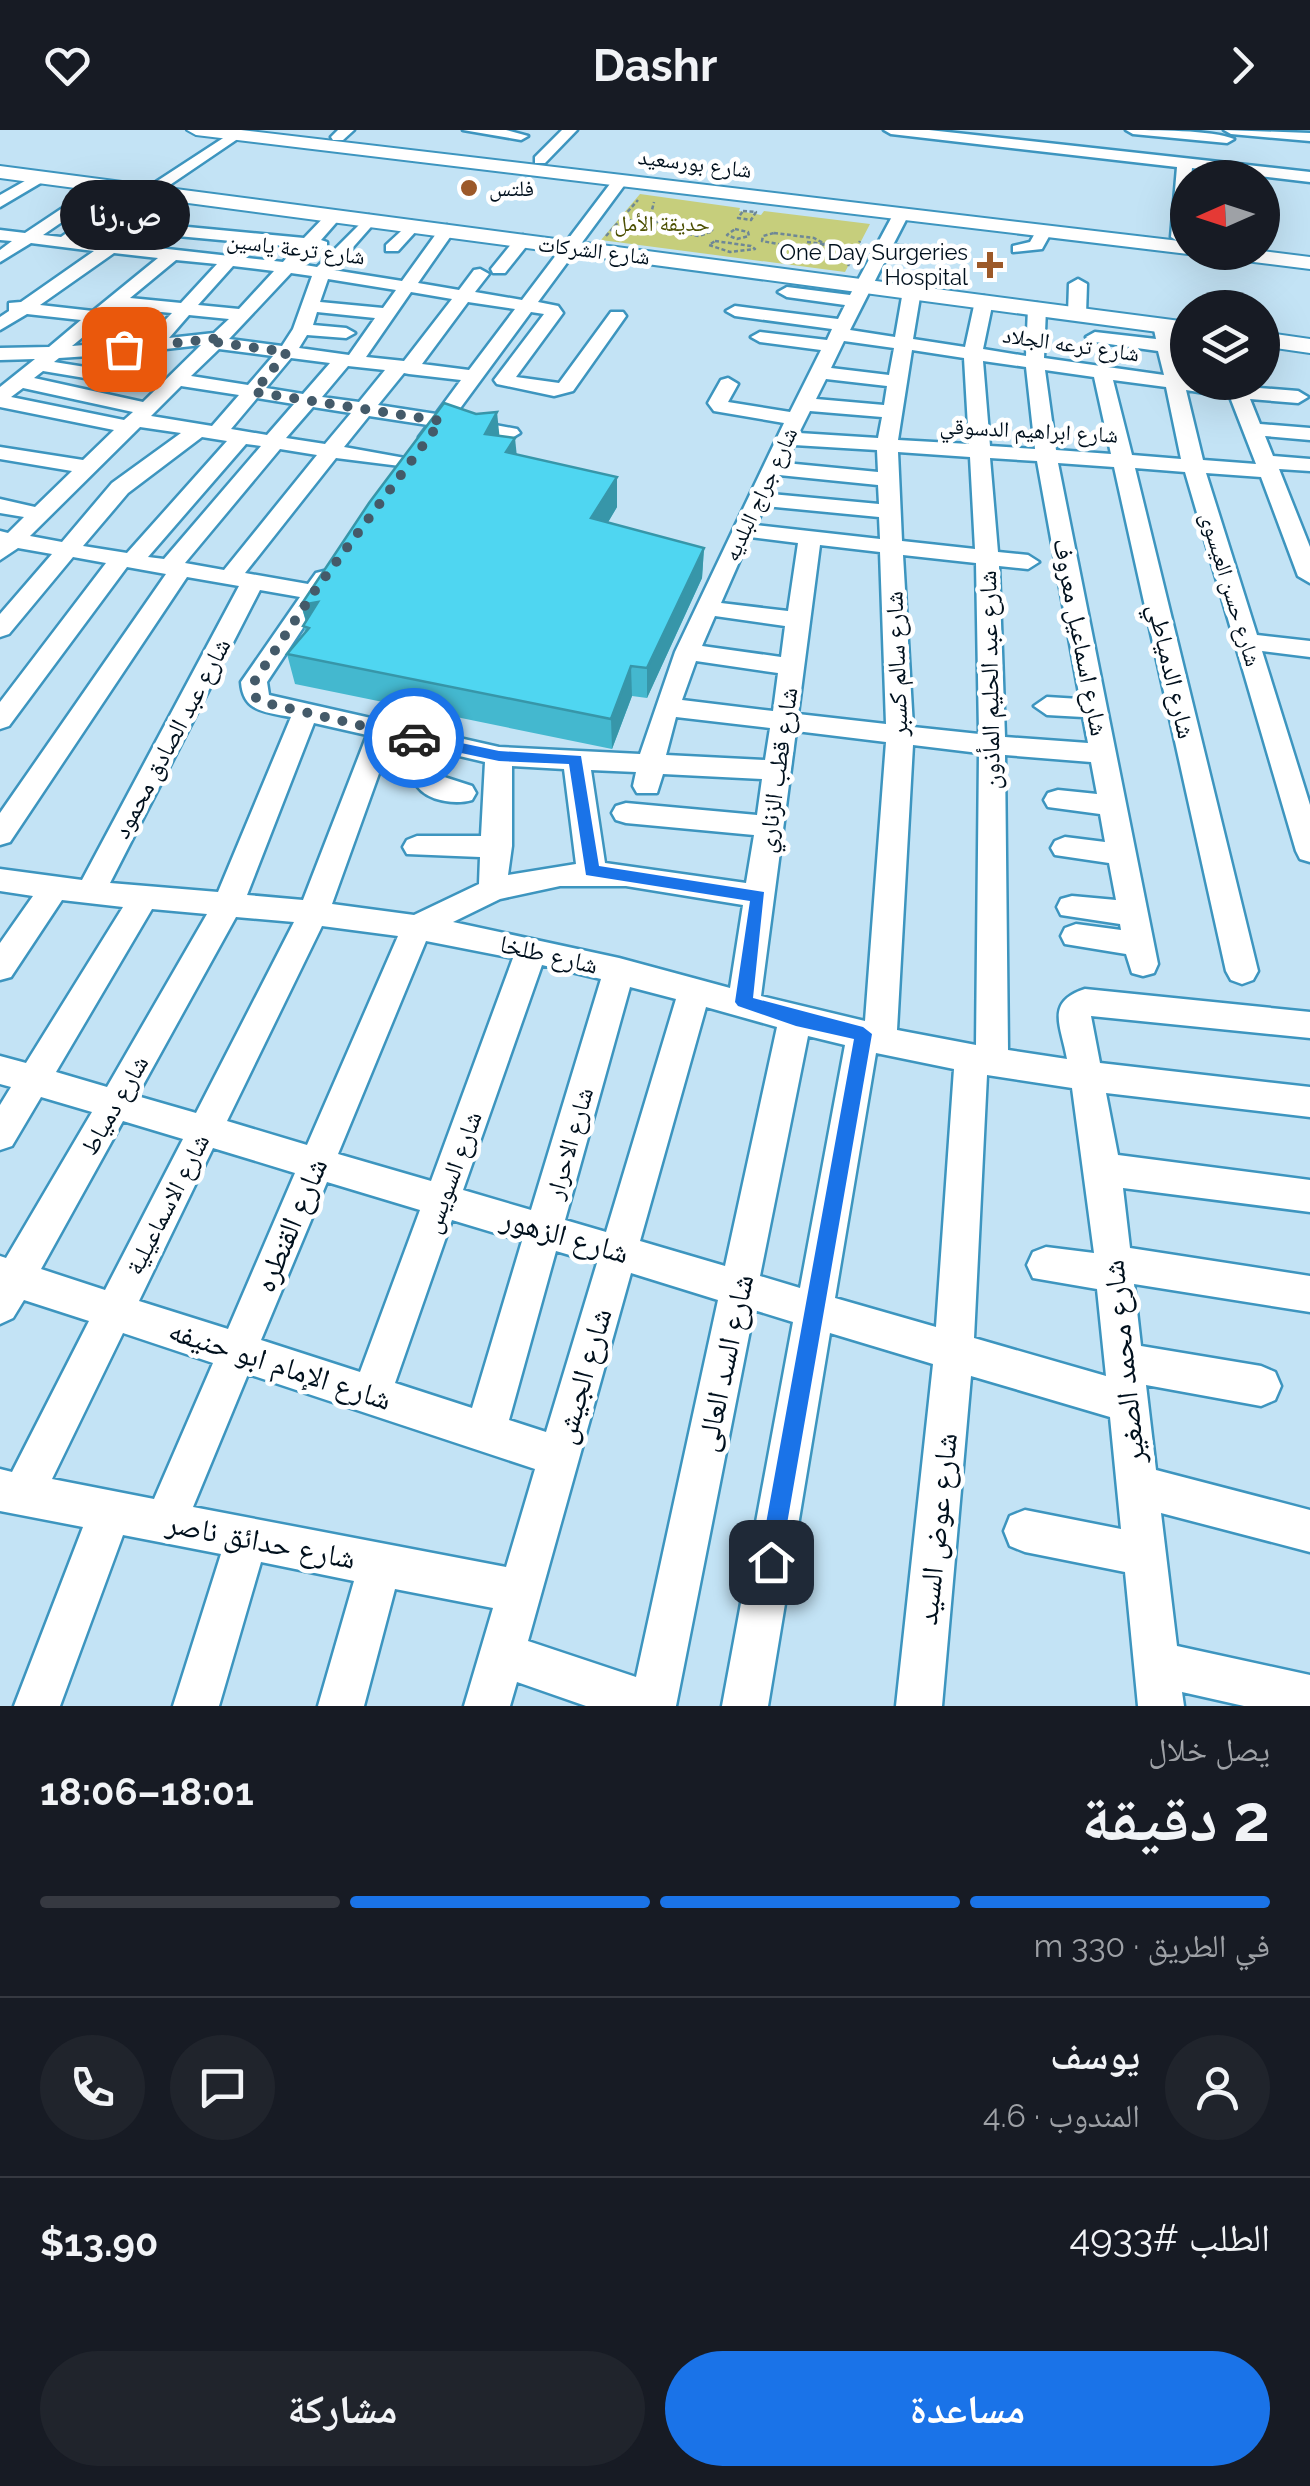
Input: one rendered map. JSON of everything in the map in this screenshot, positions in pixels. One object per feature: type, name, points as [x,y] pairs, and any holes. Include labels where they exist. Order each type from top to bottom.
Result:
[{"type":"main road","name":"شارع بورسعيد","points":[[196,130],[436,154],[1044,231],[1170,240]]},
{"type":"main road","name":"شارع بورسعيد","points":[[273,130],[342,134],[394,149]]},
{"type":"main road","name":"شارع بورسعيد","points":[[436,154],[502,155],[1170,239]]},
{"type":"main road","name":"شارع الشركات","points":[[0,172],[370,220],[459,237],[570,246],[860,293],[912,291],[1036,308],[1077,314],[1170,339]]},
{"type":"main road","points":[[1280,250],[1310,254]]},
{"type":"main road","points":[[1280,260],[1310,264]]},
{"type":"main road","points":[[1280,342],[1310,346]]},
{"type":"street","points":[[470,130],[524,133]]},
{"type":"street","points":[[540,160],[570,130]]},
{"type":"street","points":[[891,130],[981,135],[1170,162]]},
{"type":"street","points":[[1076,151],[1088,130]]},
{"type":"street","points":[[1133,130],[1228,140],[1272,132],[1310,137]]},
{"type":"street","points":[[1211,130],[1288,174]]},
{"type":"street","points":[[1272,132],[1277,154]]},
{"type":"street","points":[[502,155],[524,133]]},
{"type":"street","points":[[63,243],[153,192],[234,135]]},
{"type":"street","points":[[1166,142],[1166,161]]},
{"type":"street","points":[[1280,173],[1310,177]]},
{"type":"street","points":[[0,202],[39,178]]},
{"type":"street","points":[[6,390],[137,419],[332,452],[404,471],[621,179]]},
{"type":"street","points":[[45,202],[75,182]]},
{"type":"street","points":[[0,257],[105,186]]},
{"type":"street","points":[[0,325],[102,248],[153,192]]},
{"type":"street","points":[[128,251],[196,198]]},
{"type":"street","name":"شارع جراج البلديه","points":[[649,775],[666,708],[687,652],[742,530],[817,372],[902,214]]},
{"type":"street","points":[[4,544],[227,331],[334,216]]},
{"type":"street","points":[[0,629],[120,488],[149,464],[207,432],[254,392],[302,329],[322,272],[370,220]]},
{"type":"street","points":[[0,233],[15,222]]},
{"type":"street","points":[[392,248],[412,226]]},
{"type":"street","points":[[156,229],[344,248]]},
{"type":"street","points":[[1019,250],[1036,246],[1044,231]]},
{"type":"street","name":"شارع ترعة ياسين","points":[[0,233],[286,267],[526,305]]},
{"type":"street","points":[[0,835],[175,568],[309,400],[349,360],[408,286],[459,237]]},
{"type":"street","name":"شارع عبد الصادق محمود","points":[[89,894],[241,580],[365,409],[464,295],[523,240]]},
{"type":"street","points":[[882,250],[934,255]]},
{"type":"street","points":[[6,390],[170,256]]},
{"type":"street","points":[[122,378],[230,262]]},
{"type":"street","points":[[67,278],[134,286]]},
{"type":"street","points":[[1077,314],[1078,284]]},
{"type":"street","points":[[266,290],[388,314]]},
{"type":"street","name":"شارع سالم كسبر","points":[[745,1706],[816,1310],[872,1036],[900,735],[887,446],[912,291]]},
{"type":"street","points":[[786,292],[860,293]]},
{"type":"street","name":"شارع عبد الحليم المأذون","points":[[954,1351],[982,1059],[992,745],[987,560],[972,353],[984,301]]},
{"type":"street","points":[[114,302],[184,309],[227,331],[287,352],[474,376]]},
{"type":"street","points":[[0,305],[96,316]]},
{"type":"street","points":[[526,305],[555,311],[504,380],[554,390],[566,386],[617,316]]},
{"type":"street","name":"شارع اسماعيل معروف","points":[[1036,308],[1035,362],[1046,456],[1139,940],[1074,922]]},
{"type":"street","points":[[735,311],[816,321],[838,335]]},
{"type":"street","points":[[806,343],[816,321]]},
{"type":"street","points":[[302,329],[346,333]]},
{"type":"street","points":[[45,359],[149,347],[227,331],[273,335]]},
{"type":"street","points":[[6,355],[38,334]]},
{"type":"street","points":[[760,337],[806,343],[838,335]]},
{"type":"street","name":"شارع ترعه الجلاد","points":[[838,335],[1170,382]]},
{"type":"street","points":[[1094,337],[1170,340]]},
{"type":"street","points":[[6,355],[45,359],[146,382]]},
{"type":"street","points":[[817,372],[896,381]]},
{"type":"street","name":"شارع الدمياطي","points":[[1102,372],[1242,970]]},
{"type":"street","points":[[177,380],[468,422],[473,428],[510,434]]},
{"type":"street","points":[[728,384],[718,403],[721,408],[795,420],[892,412]]},
{"type":"street","name":"شارع ترعه الجلاد","points":[[1280,394],[1298,397]]},
{"type":"street","name":"شارع حسن العيسوى","points":[[1177,400],[1310,851]]},
{"type":"street","points":[[1241,400],[1310,576]]},
{"type":"street","name":"شارع ابراهيم الدسوقي","points":[[795,420],[887,446],[980,454],[1310,466]]},
{"type":"street","points":[[1252,429],[1310,434]]},
{"type":"street","points":[[0,720],[126,560],[241,437]]},
{"type":"street","points":[[108,448],[149,464]]},
{"type":"street","points":[[0,452],[82,473],[120,488]]},
{"type":"street","points":[[772,468],[889,480]]},
{"type":"street","points":[[758,499],[891,512]]},
{"type":"street","points":[[1280,499],[1310,500]]},
{"type":"street","points":[[0,506],[39,514]]},
{"type":"street","points":[[742,530],[1028,562]]},
{"type":"street","name":"شارع قطب الزناري","points":[[744,1002],[810,538]]},
{"type":"street","points":[[4,544],[68,550],[314,592]]},
{"type":"street","points":[[335,564],[254,682],[255,697],[262,702],[499,756],[576,760],[649,775],[776,770]]},
{"type":"street","points":[[707,608],[798,620]]},
{"type":"street","points":[[1247,642],[1310,648]]},
{"type":"street","points":[[687,652],[791,667]]},
{"type":"street","points":[[1046,706],[1096,709]]},
{"type":"street","points":[[666,708],[1104,754]]},
{"type":"street","name":"شارع دمياط","points":[[5,1286],[228,905],[305,714]]},
{"type":"street","name":"شارع الاسماعيلية","points":[[11,1493],[114,1311],[313,914],[382,730]]},
{"type":"street","points":[[423,740],[428,781],[442,790],[462,793]]},
{"type":"street","points":[[492,890],[498,846],[499,756]]},
{"type":"street","points":[[576,760],[592,871]]},
{"type":"street","points":[[1058,800],[1114,805]]},
{"type":"street","points":[[626,813],[768,826]]},
{"type":"street","points":[[417,847],[498,846]]},
{"type":"street","points":[[1064,848],[1122,854]]},
{"type":"street","points":[[417,927],[492,890],[569,872],[592,871],[758,896]]},
{"type":"street","name":"شارع طلخا","points":[[0,880],[89,894],[417,927],[532,949],[695,989],[796,1019],[982,1059],[1090,1078],[1310,1102]]},
{"type":"street","points":[[0,968],[54,889]]},
{"type":"street","points":[[0,1135],[17,1075],[143,900]]},
{"type":"street","name":"شارع القنطره","points":[[165,1522],[417,927]]},
{"type":"street","name":"شارع السويس","points":[[371,1395],[532,949]]},
{"type":"street","name":"شارع الاحرار","points":[[485,1432],[619,970]]},
{"type":"street","name":"شارع الجيش","points":[[488,1706],[695,989]]},
{"type":"street","name":"شارع محمد الصغير","points":[[1159,1685],[1103,1169],[1090,1078],[1074,1008],[1085,1002],[1310,1025]]},
{"type":"street","name":"شارع السد العالى","points":[[632,1702],[740,1288],[796,1019]]},
{"type":"street","name":"شارع الزهور","points":[[17,1075],[1129,1403]]},
{"type":"street","points":[[1103,1169],[1310,1196]]},
{"type":"street","points":[[1046,1265],[1114,1268],[1310,1294]]},
{"type":"street","name":"شارع الإمام ابو حنيفه","points":[[5,1286],[114,1311],[560,1457]]},
{"type":"street","name":"شارع عوض السيد","points":[[919,1706],[954,1351]]},
{"type":"street","points":[[1124,1362],[1261,1386]]},
{"type":"street","points":[[1137,1486],[1310,1531]]},
{"type":"street","name":"شارع حدائق ناصر","points":[[11,1493],[521,1592]]},
{"type":"street","points":[[37,1706],[110,1512]]},
{"type":"street","points":[[1025,1530],[1145,1555]]},
{"type":"street","points":[[196,1706],[247,1539]]},
{"type":"street","points":[[340,1706],[380,1564]]},
{"type":"street","points":[[502,1655],[632,1702]]},
{"type":"street","points":[[1159,1685],[1310,1698]]},
{"type":"path","points":[[593,216],[654,223],[671,220],[706,225],[714,231]]},
{"type":"path","points":[[627,233],[633,221]]},
{"type":"path","points":[[654,223],[657,230]]},
{"type":"path","points":[[643,237],[657,230],[699,236],[742,230],[749,236]]},
{"type":"path","points":[[727,233],[733,238],[774,233],[814,238],[825,244]]},
{"type":"path","points":[[761,237],[770,245],[804,249],[818,249],[825,244]]},
{"type":"path","points":[[730,244],[733,238]]},
{"type":"path","points":[[804,249],[814,238]]},
{"type":"path","points":[[807,242],[825,244]]},
{"type":"path","points":[[709,244],[730,244],[751,246],[755,249],[730,252],[709,244]]},
{"type":"green space","name":"حديقة الأمل","points":[[640,194],[740,208],[739,211],[761,215],[764,211],[870,224],[845,272],[601,240]]},
{"type":"building","points":[[444,403],[476,414],[497,412],[485,434],[515,438],[506,452],[617,477],[591,518],[704,548],[647,668],[631,666],[611,719],[287,654],[309,628],[303,626],[318,602],[301,605],[369,503]]},
{"type":"way so far","points":[[124,349],[220,338],[214,342],[287,352],[254,392],[441,421],[314,592],[254,682],[255,697],[262,702],[414,738]]},
{"type":"place","name":"فلتس","points":[[469,188]]},
{"type":"place","name":"One Day Surgeries Hospital","points":[[990,265]]},
{"type":"place","name":"ص.رنا","points":[[124,349]]},
{"type":"route","points":[[414,738],[499,756],[576,760],[592,871],[758,896],[744,1002],[863,1034],[771,1562]]}]
